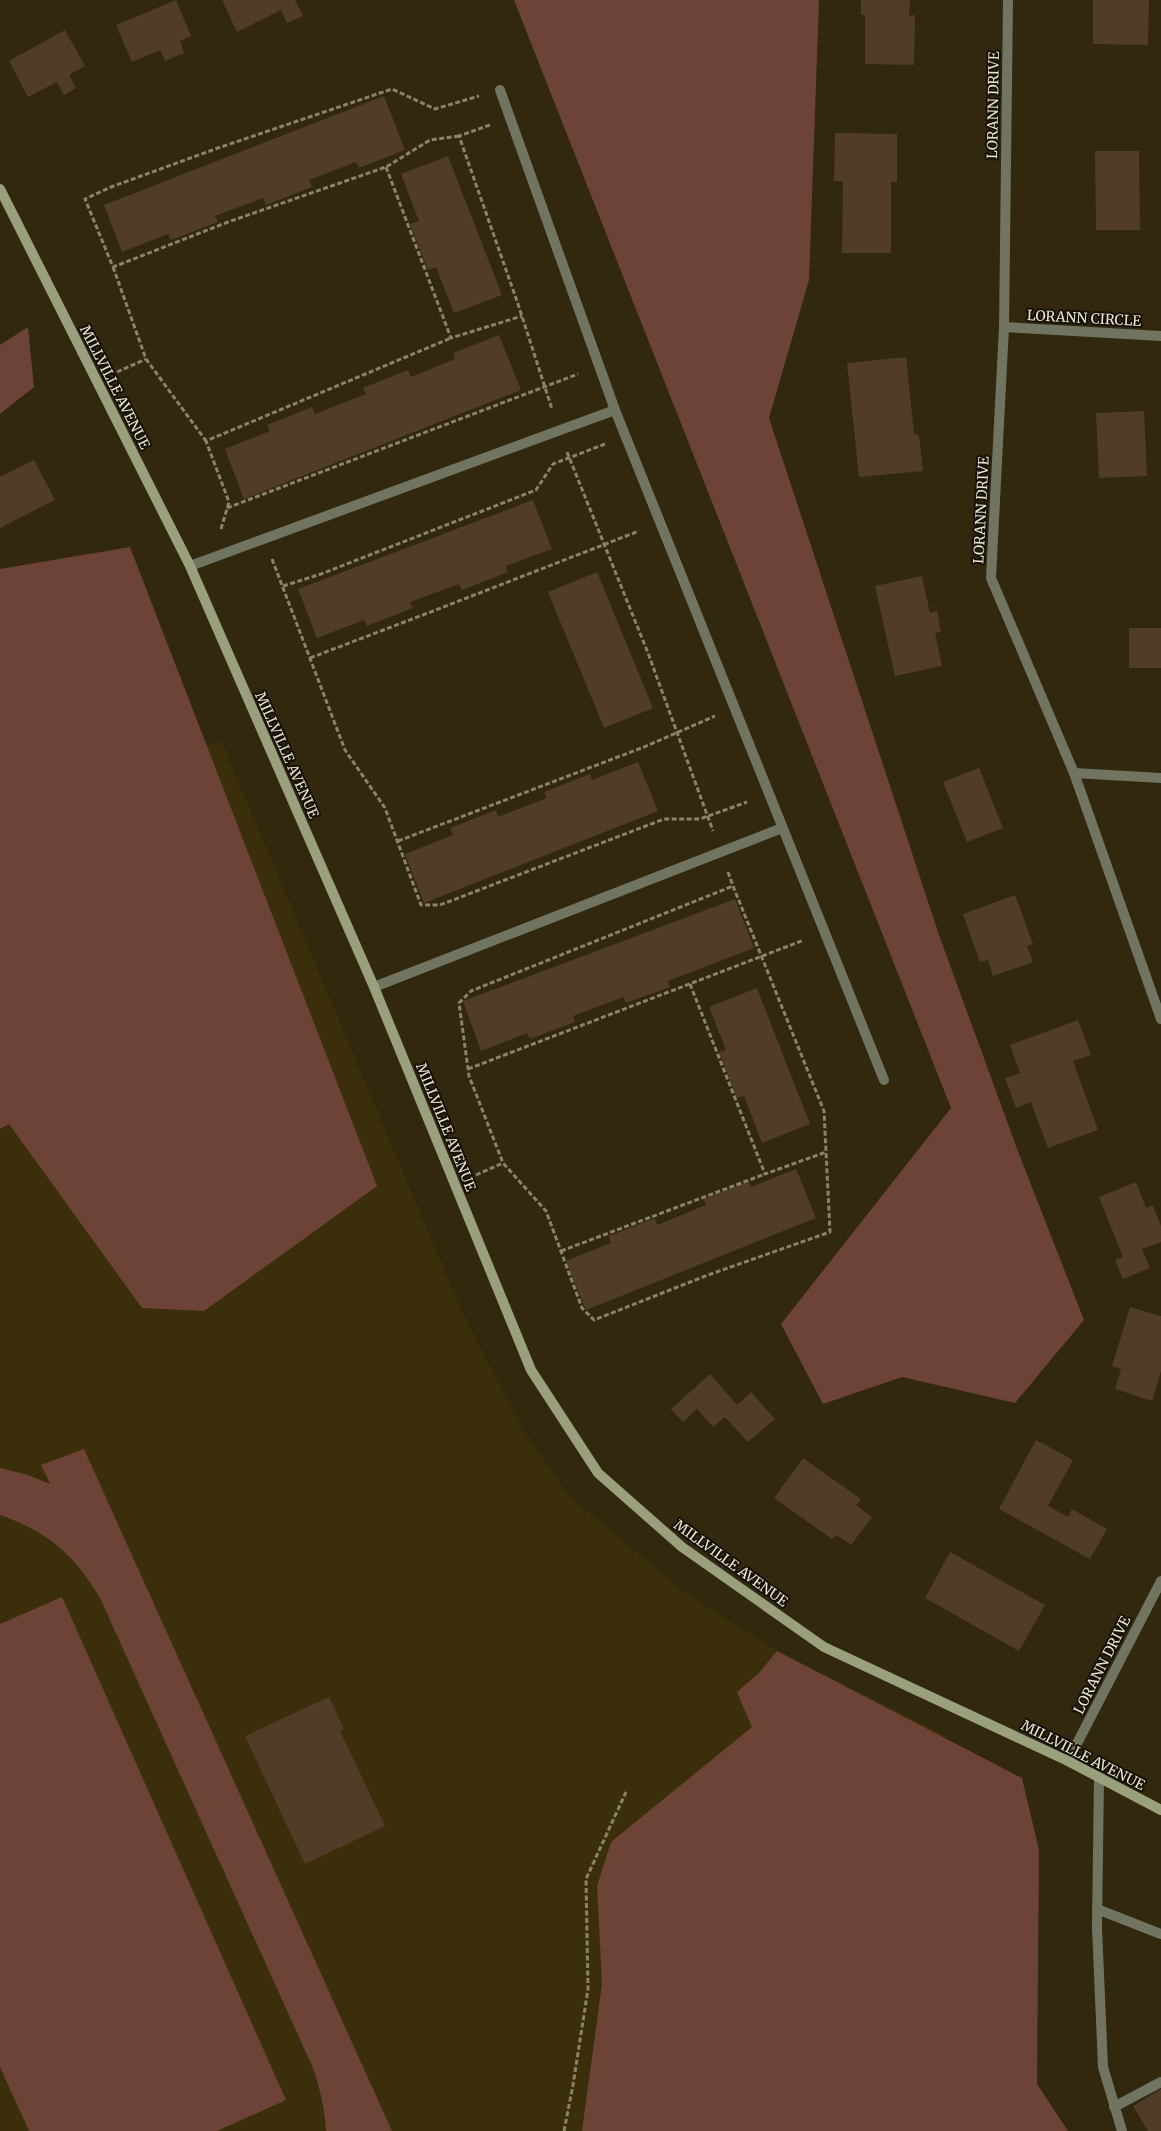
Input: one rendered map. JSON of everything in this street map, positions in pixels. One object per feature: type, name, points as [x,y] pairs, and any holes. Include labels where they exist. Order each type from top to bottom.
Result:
[{"type":"street","name":"LORANN DRIVE","points":[[1008,0],[1004,327],[992,578],[1074,773],[1161,1019]]},
{"type":"street","points":[[500,90],[615,410],[884,1080]]},
{"type":"street","name":"MILLVILLE AVENUE","points":[[0,189],[190,566],[374,987],[531,1370],[598,1473],[682,1547],[824,1647],[1068,1761],[1161,1810]]},
{"type":"street","name":"LORANN CIRCLE","points":[[1004,327],[1161,336]]},
{"type":"street","points":[[190,566],[615,410]]},
{"type":"street","points":[[1074,773],[1161,778]]},
{"type":"street","points":[[374,987],[782,828]]},
{"type":"street","name":"LORANN DRIVE","points":[[1068,1761],[1161,1581]]},
{"type":"street","points":[[1099,1777],[1097,1909],[1103,2067],[1122,2131]]},
{"type":"street","points":[[1097,1909],[1161,1934]]},
{"type":"street","points":[[1114,2107],[1161,2082]]},
{"type":"path","points":[[500,90],[435,109],[392,89],[218,148],[85,199],[113,267],[146,359],[206,441],[229,502],[220,532],[273,559],[345,750],[385,808],[421,904],[440,905],[664,819],[700,819],[768,794]]},
{"type":"path","points":[[113,267],[228,222],[386,167],[430,140],[459,136],[510,118]]},
{"type":"path","points":[[459,136],[569,458],[648,653],[734,886],[824,1111],[830,1232],[594,1320],[582,1308],[546,1211],[503,1163],[469,1076],[459,1003],[471,991],[734,886]]},
{"type":"path","points":[[386,167],[452,338]]},
{"type":"path","points":[[206,441],[452,338],[522,316]]},
{"type":"path","points":[[97,382],[146,359]]},
{"type":"path","points":[[227,508],[600,365]]},
{"type":"path","points":[[283,586],[322,574],[536,490],[553,464],[626,436]]},
{"type":"path","points":[[310,658],[660,522]]},
{"type":"path","points":[[398,842],[677,733],[734,708]]},
{"type":"path","points":[[468,1069],[824,932]]},
{"type":"path","points":[[690,984],[765,1174]]},
{"type":"path","points":[[561,1251],[826,1152]]},
{"type":"path","points":[[455,1184],[503,1163]]},
{"type":"path","points":[[564,2131],[588,1989],[586,1879],[626,1792]]},
{"type":"shaded area","points":[[514,0],[819,0],[809,280],[769,418],[939,935],[1019,1154],[1084,1320],[1015,1403],[902,1377],[823,1404],[781,1324],[951,1108]]},
{"type":"shaded area","points":[[28,327],[34,387],[0,414],[0,345]]},
{"type":"shaded area","points":[[130,547],[377,1186],[204,1311],[142,1308],[9,1124],[0,1129],[0,569]]},
{"type":"shaded area","points":[[222,743],[463,1314],[523,1430],[569,1496],[685,1593],[777,1651],[947,1736],[861,1916],[985,2131],[0,2131],[0,773]]},
{"type":"shaded area","points":[[84,1449],[392,2131],[326,2131],[322,2099],[313,2068],[100,1598],[80,1569],[58,1546],[32,1529],[0,1515],[0,1468],[28,1475],[50,1484],[41,1465]]},
{"type":"shaded area","points":[[62,1597],[286,2100],[217,2131],[29,2131],[0,2067],[0,1624]]},
{"type":"shaded area","points":[[777,1651],[1022,1778],[1039,1850],[1037,2084],[1068,2131],[582,2131],[602,1984],[597,1886],[611,1842],[752,1727],[737,1692],[759,1673]]},
{"type":"building","points":[[176,0],[191,36],[180,41],[184,53],[165,61],[160,50],[132,62],[116,25]]},
{"type":"building","points":[[222,0],[295,0],[303,16],[287,23],[281,10],[237,32]]},
{"type":"building","points":[[861,0],[910,0],[909,16],[915,15],[914,65],[865,64],[865,15],[861,15]]},
{"type":"building","points":[[1093,0],[1149,0],[1148,45],[1093,44]]},
{"type":"building","points":[[65,30],[85,66],[69,75],[76,88],[64,95],[57,82],[28,97],[9,61]]},
{"type":"building","points":[[384,96],[405,150],[359,168],[356,162],[309,180],[312,187],[266,205],[263,198],[215,216],[218,222],[171,240],[168,234],[122,252],[104,205]]},
{"type":"building","points":[[835,133],[897,134],[897,182],[891,182],[891,253],[842,253],[843,181],[834,181]]},
{"type":"building","points":[[1095,151],[1139,151],[1140,230],[1096,230]]},
{"type":"building","points":[[448,156],[502,295],[454,313],[436,267],[428,270],[410,224],[419,221],[401,174]]},
{"type":"building","points":[[499,335],[521,390],[244,499],[225,449],[270,431],[267,425],[312,407],[315,414],[366,394],[363,388],[408,370],[411,377],[455,359],[453,353]]},
{"type":"building","points":[[906,357],[914,433],[919,436],[923,471],[859,477],[847,363]]},
{"type":"building","points":[[1144,411],[1147,476],[1099,478],[1096,413]]},
{"type":"building","points":[[34,460],[55,500],[0,528],[0,477]]},
{"type":"building","points":[[533,500],[552,549],[506,566],[508,572],[462,590],[459,584],[410,602],[413,608],[367,626],[364,620],[317,638],[298,589]]},
{"type":"building","points":[[597,572],[653,708],[604,728],[548,592]]},
{"type":"building","points":[[922,576],[930,613],[937,611],[941,632],[935,633],[942,666],[895,676],[875,586]]},
{"type":"building","points":[[1129,628],[1161,628],[1161,668],[1129,668]]},
{"type":"building","points":[[638,762],[658,811],[424,903],[405,854],[453,835],[450,828],[496,810],[498,817],[547,798],[544,792],[590,774],[592,780]]},
{"type":"building","points":[[979,768],[1003,828],[967,842],[943,782]]},
{"type":"building","points":[[1015,895],[1033,944],[1027,946],[1033,962],[993,976],[988,960],[980,962],[963,914]]},
{"type":"building","points":[[735,899],[754,948],[668,981],[670,987],[626,1003],[624,997],[573,1016],[575,1022],[530,1039],[527,1033],[481,1051],[463,1001]]},
{"type":"building","points":[[757,988],[810,1124],[762,1143],[744,1096],[737,1098],[719,1052],[726,1050],[709,1007]]},
{"type":"building","points":[[1078,1020],[1091,1055],[1073,1061],[1098,1130],[1048,1148],[1031,1102],[1016,1108],[1005,1078],[1020,1073],[1010,1045]]},
{"type":"building","points":[[796,1169],[816,1218],[586,1310],[566,1261],[611,1243],[609,1236],[655,1218],[657,1225],[706,1205],[704,1199],[749,1181],[751,1187]]},
{"type":"building","points":[[1136,1182],[1146,1208],[1153,1206],[1161,1226],[1161,1242],[1142,1249],[1150,1268],[1123,1279],[1115,1260],[1123,1257],[1099,1197]]},
{"type":"building","points":[[1130,1307],[1161,1316],[1161,1371],[1152,1401],[1115,1389],[1121,1369],[1112,1366]]},
{"type":"building","points":[[710,1374],[737,1405],[751,1392],[775,1419],[748,1442],[725,1417],[713,1427],[697,1409],[683,1422],[671,1409]]},
{"type":"building","points":[[1036,1440],[1073,1460],[1048,1506],[1068,1517],[1072,1509],[1107,1529],[1090,1559],[999,1509]]},
{"type":"building","points":[[803,1458],[861,1499],[856,1505],[872,1517],[851,1545],[836,1535],[832,1539],[774,1498]]},
{"type":"building","points":[[950,1552],[1045,1605],[1019,1651],[925,1598]]},
{"type":"building","points":[[329,1697],[344,1729],[340,1731],[385,1826],[305,1864],[245,1736]]},
{"type":"building","points":[[1161,2089],[1161,2131],[1148,2131],[1133,2106]]}]
